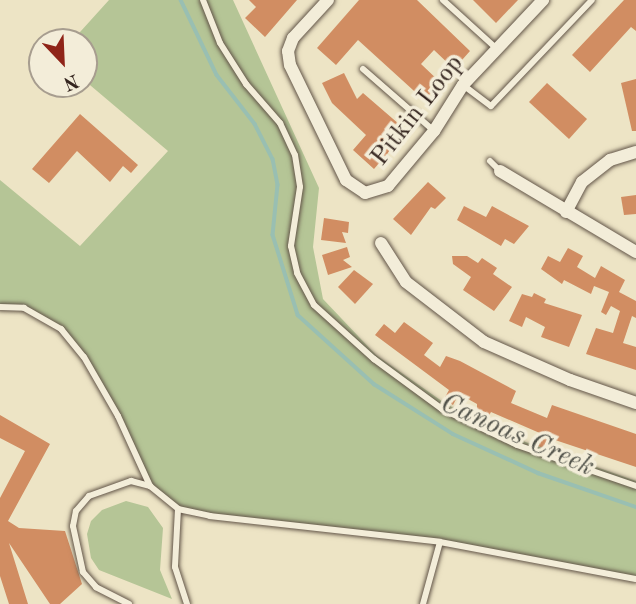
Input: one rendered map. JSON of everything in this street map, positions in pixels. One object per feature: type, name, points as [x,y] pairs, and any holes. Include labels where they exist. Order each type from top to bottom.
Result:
[{"type":"street","name":"Pitkin Loop","points":[[328,0],[293,38],[288,51],[290,65],[351,186],[365,193],[381,191],[435,131],[463,85],[543,0]]},
{"type":"street","points":[[566,212],[582,182],[610,160],[636,152]]},
{"type":"street","points":[[500,171],[636,252]]},
{"type":"street","points":[[381,243],[406,282],[484,342],[570,380],[636,403]]},
{"type":"lane","points":[[203,0],[220,43],[246,84],[280,123],[295,155],[300,187],[291,246],[298,273],[314,305],[374,359],[442,409],[517,445],[636,486]]},
{"type":"lane","points":[[443,0],[498,49]]},
{"type":"lane","points":[[463,85],[491,106],[592,0]]},
{"type":"lane","points":[[363,69],[435,131]]},
{"type":"lane","points":[[489,160],[500,171]]},
{"type":"lane","points":[[0,307],[24,308],[61,329],[84,357],[118,416],[150,486]]},
{"type":"lane","points":[[129,604],[96,587],[83,572],[73,526],[76,511],[89,496],[108,486],[131,481],[150,486],[178,509],[440,542],[636,579]]},
{"type":"lane","points":[[178,509],[175,567],[187,604]]},
{"type":"lane","points":[[423,604],[440,542]]},
{"type":"green space","points":[[109,0],[233,0],[319,188],[313,247],[323,299],[376,355],[446,404],[517,439],[636,481],[636,579],[478,548],[178,509],[150,486],[118,416],[84,357],[61,329],[24,308],[0,307],[0,180],[80,246],[168,151],[98,92],[98,28],[84,28]]},
{"type":"green space","points":[[126,501],[148,507],[163,528],[160,570],[172,599],[99,570],[91,558],[87,534],[91,521],[102,510]]},
{"type":"building","points":[[249,0],[297,0],[265,37],[245,18],[256,7]]},
{"type":"building","points":[[359,0],[417,0],[470,51],[454,69],[434,50],[421,64],[441,83],[424,100],[358,40],[336,65],[317,48]]},
{"type":"building","points":[[473,0],[518,0],[496,23]]},
{"type":"building","points":[[624,0],[636,0],[636,31],[631,27],[590,72],[572,55]]},
{"type":"building","points":[[344,73],[357,99],[363,93],[407,131],[374,169],[353,150],[366,135],[332,103],[322,83]]},
{"type":"building","points":[[636,79],[636,131],[632,131],[621,83]]},
{"type":"building","points":[[547,83],[587,119],[569,139],[529,102]]},
{"type":"building","points":[[80,114],[138,165],[131,173],[123,166],[110,182],[77,151],[49,183],[32,169]]},
{"type":"building","points":[[428,182],[446,198],[435,209],[431,207],[411,235],[393,219]]},
{"type":"building","points":[[636,195],[636,214],[624,215],[621,197]]},
{"type":"building","points":[[464,206],[486,217],[492,206],[529,226],[514,244],[505,239],[501,246],[457,220]]},
{"type":"building","points":[[324,218],[349,222],[348,233],[342,232],[346,243],[321,240]]},
{"type":"building","points":[[347,247],[350,257],[343,260],[352,267],[328,275],[322,255]]},
{"type":"building","points":[[568,248],[583,256],[577,267],[595,278],[601,266],[625,280],[619,292],[636,301],[636,318],[632,316],[623,343],[636,347],[636,370],[586,354],[596,328],[613,333],[620,311],[611,306],[606,315],[601,312],[609,292],[594,286],[591,294],[564,280],[562,284],[541,269],[548,256],[560,262]]},
{"type":"building","points":[[452,256],[467,256],[478,263],[482,258],[497,268],[493,274],[512,287],[494,311],[463,290],[471,277],[453,264]]},
{"type":"building","points":[[354,270],[373,284],[355,304],[338,287]]},
{"type":"building","points":[[534,293],[546,299],[544,303],[582,315],[569,347],[541,337],[545,327],[526,317],[522,327],[509,321],[522,294],[532,297]]},
{"type":"building","points":[[404,322],[433,343],[424,355],[440,367],[446,356],[460,361],[516,391],[511,403],[547,418],[552,405],[636,434],[636,467],[552,439],[548,450],[538,446],[542,434],[491,412],[487,419],[477,413],[477,404],[459,394],[453,405],[444,399],[449,390],[375,335],[384,324],[395,333]]},
{"type":"building","points":[[0,415],[50,444],[8,521],[19,528],[65,531],[82,584],[60,604],[50,604],[9,543],[28,604],[9,604],[0,576],[0,498],[25,451],[0,438]]},
{"type":"waterway","name":"Canoas Creek","points":[[181,0],[217,75],[255,124],[273,159],[278,185],[273,235],[298,315],[374,384],[453,434],[538,473],[636,507]]}]
